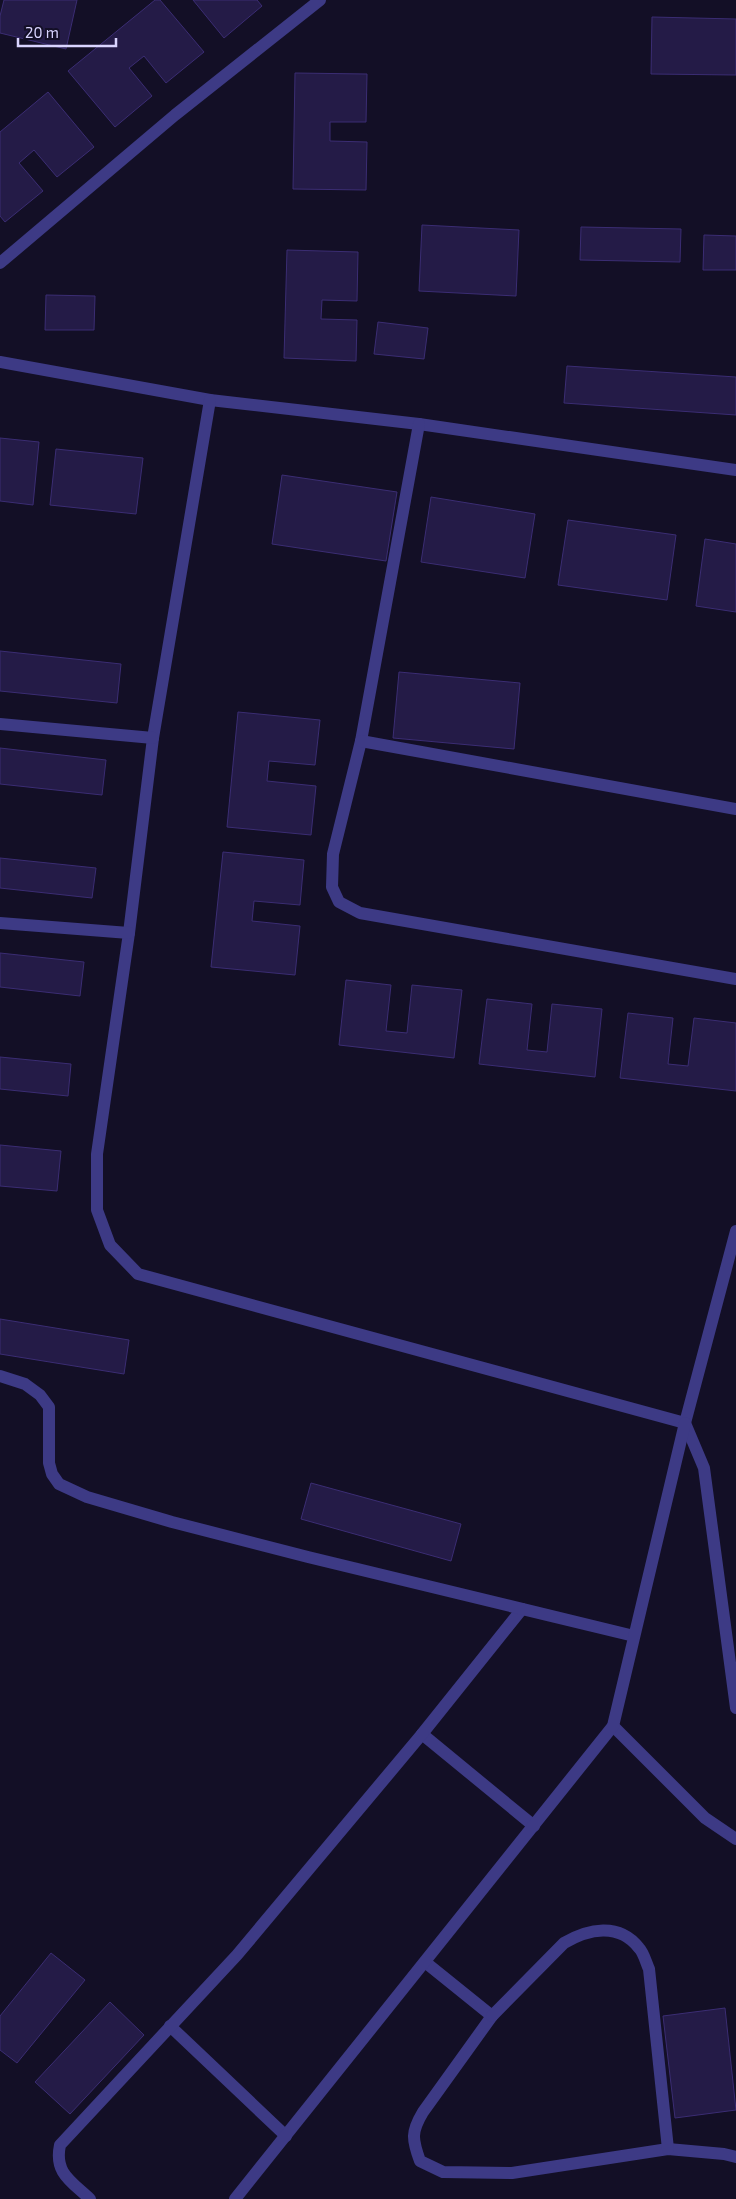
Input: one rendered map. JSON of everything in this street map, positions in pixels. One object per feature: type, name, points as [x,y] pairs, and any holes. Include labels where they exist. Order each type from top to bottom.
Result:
[{"type":"street","points":[[0,263],[175,115],[320,0]]},
{"type":"street","points":[[0,362],[210,400],[419,424],[736,470]]},
{"type":"street","points":[[210,400],[154,738],[129,933],[97,1154],[97,1210],[110,1245],[138,1274],[685,1423]]},
{"type":"street","points":[[419,424],[361,741],[333,854],[332,887],[339,902],[360,913],[736,979]]},
{"type":"street","points":[[0,724],[154,738]]},
{"type":"street","points":[[361,741],[736,809]]},
{"type":"street","points":[[0,923],[129,933]]},
{"type":"street","points":[[234,2199],[612,1726],[685,1423],[731,1274],[736,1231]]},
{"type":"street","points":[[0,1376],[25,1384],[40,1395],[49,1407],[49,1463],[52,1474],[59,1484],[87,1497],[172,1522],[299,1555],[634,1636]]},
{"type":"street","points":[[685,1423],[704,1468],[736,1708]]},
{"type":"street","points":[[90,2199],[63,2173],[57,2157],[60,2144],[237,1955],[422,1734],[522,1609]]},
{"type":"street","points":[[612,1726],[705,1818],[736,1839]]},
{"type":"street","points":[[422,1734],[534,1826]]},
{"type":"street","points":[[668,2149],[649,1969],[640,1948],[629,1938],[614,1932],[595,1929],[577,1935],[564,1943],[492,2016],[414,2126],[414,2143],[420,2161],[442,2172],[512,2173],[668,2149],[724,2154],[736,2157]]},
{"type":"street","points":[[425,1962],[492,2016]]},
{"type":"street","points":[[170,2026],[286,2136]]},
{"type":"building","points":[[4,0],[77,0],[66,49],[0,33],[0,16]]},
{"type":"building","points":[[155,0],[160,0],[204,52],[166,83],[144,56],[129,68],[152,96],[115,127],[68,71]]},
{"type":"building","points":[[193,0],[257,0],[262,6],[224,38]]},
{"type":"building","points":[[652,17],[736,19],[736,75],[651,74]]},
{"type":"building","points":[[295,73],[367,74],[366,122],[330,122],[330,141],[367,142],[366,190],[293,189]]},
{"type":"building","points":[[48,92],[94,147],[57,177],[34,150],[19,163],[43,191],[5,222],[0,216],[0,132]]},
{"type":"building","points":[[422,225],[519,230],[516,296],[419,291]]},
{"type":"building","points":[[581,227],[681,229],[680,262],[580,260]]},
{"type":"building","points":[[704,235],[736,236],[736,270],[703,270]]},
{"type":"building","points":[[287,250],[358,252],[357,301],[322,300],[321,319],[357,320],[356,361],[284,358]]},
{"type":"building","points":[[46,295],[95,296],[94,330],[45,330]]},
{"type":"building","points":[[378,322],[428,328],[424,359],[374,354]]},
{"type":"building","points":[[567,366],[736,377],[736,415],[564,403]]},
{"type":"building","points":[[0,438],[39,442],[33,505],[0,501]]},
{"type":"building","points":[[56,449],[143,458],[136,514],[50,505]]},
{"type":"building","points":[[282,475],[397,492],[386,561],[272,544]]},
{"type":"building","points":[[431,497],[535,514],[525,578],[421,562]]},
{"type":"building","points":[[568,520],[676,535],[667,600],[558,585]]},
{"type":"building","points":[[705,539],[736,544],[736,612],[696,606]]},
{"type":"building","points":[[0,651],[121,664],[117,703],[0,691]]},
{"type":"building","points":[[399,672],[520,683],[514,749],[393,738]]},
{"type":"building","points":[[238,712],[320,720],[315,765],[269,761],[267,781],[316,786],[311,835],[227,827]]},
{"type":"building","points":[[0,748],[106,760],[102,795],[0,784]]},
{"type":"building","points":[[223,852],[304,860],[300,905],[254,901],[252,921],[300,926],[295,975],[211,967]]},
{"type":"building","points":[[0,858],[96,868],[92,898],[0,888]]},
{"type":"building","points":[[0,953],[84,962],[80,996],[0,987]]},
{"type":"building","points":[[346,980],[391,985],[386,1031],[407,1033],[412,985],[462,990],[454,1058],[339,1045]]},
{"type":"building","points":[[487,999],[532,1004],[527,1050],[547,1052],[552,1004],[602,1009],[595,1077],[479,1064]]},
{"type":"building","points":[[628,1013],[673,1018],[668,1064],[688,1066],[694,1018],[736,1023],[736,1091],[620,1078]]},
{"type":"building","points":[[0,1057],[71,1064],[68,1096],[0,1089]]},
{"type":"building","points":[[0,1145],[61,1151],[57,1191],[0,1186]]},
{"type":"building","points":[[0,1319],[129,1340],[124,1374],[0,1354]]},
{"type":"building","points":[[311,1483],[461,1524],[451,1561],[301,1519]]},
{"type":"building","points":[[51,1953],[85,1980],[17,2063],[0,2050],[0,2016]]},
{"type":"building","points":[[110,2002],[144,2035],[70,2114],[35,2082]]},
{"type":"building","points":[[725,2008],[736,2110],[675,2118],[663,2016]]}]
